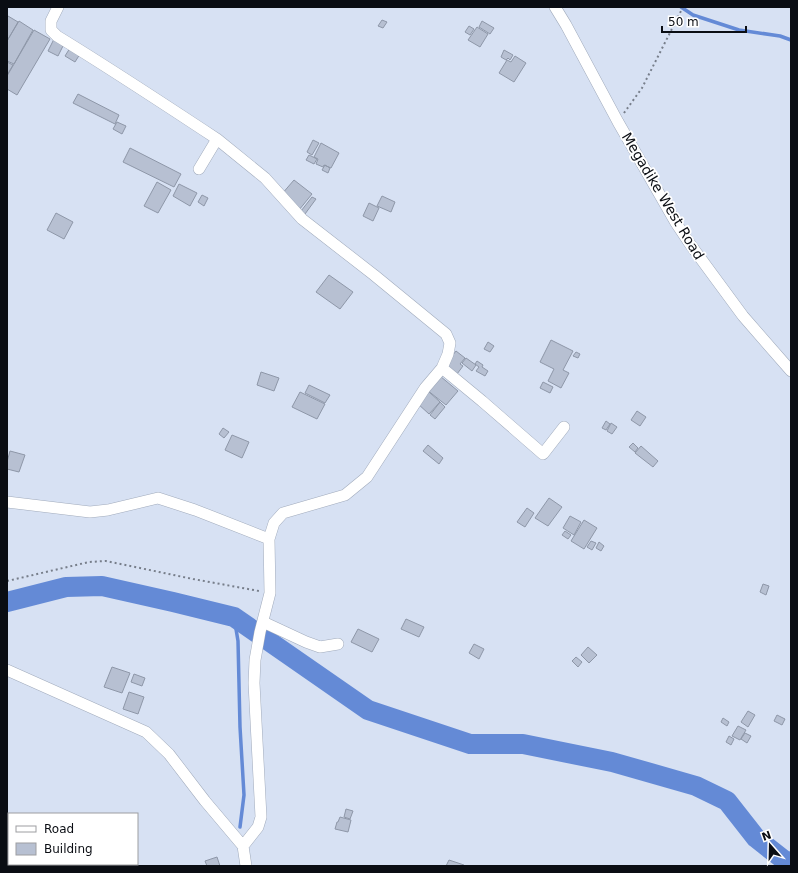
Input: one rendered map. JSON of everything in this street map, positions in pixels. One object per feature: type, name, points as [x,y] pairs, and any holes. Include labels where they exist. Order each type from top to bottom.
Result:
[{"type":"street","points":[[58,7],[51,21],[51,30],[57,36],[217,139],[265,178],[302,219],[446,334],[450,343],[448,354],[442,368],[425,388],[367,477],[345,495],[282,513],[274,523],[269,540],[270,593],[261,627],[255,660],[254,683],[261,817],[258,827],[243,846]]},
{"type":"street","name":"Megadike West Road","points":[[555,7],[618,122],[676,223],[743,316],[791,371]]},
{"type":"street","points":[[199,169],[217,139]]},
{"type":"street","points":[[442,368],[543,454],[564,427]]},
{"type":"street","points":[[7,502],[90,512],[108,510],[158,498],[195,510],[269,540]]},
{"type":"street","points":[[261,627],[320,647],[338,644]]},
{"type":"street","points":[[7,670],[146,732],[169,754],[243,846],[246,866]]},
{"type":"path","points":[[618,122],[642,88],[683,7]]},
{"type":"path","points":[[7,581],[89,562],[106,561],[270,593]]},
{"type":"building","points":[[8,16],[18,22],[7,41],[7,18]]},
{"type":"building","points":[[382,20],[387,22],[383,28],[378,26]]},
{"type":"building","points":[[19,21],[33,30],[14,64],[7,61],[7,41]]},
{"type":"building","points":[[482,21],[494,28],[490,34],[479,27]]},
{"type":"building","points":[[469,26],[474,29],[470,35],[465,32]]},
{"type":"building","points":[[477,27],[488,34],[480,47],[468,40]]},
{"type":"building","points":[[34,30],[50,39],[17,95],[7,89],[7,76]]},
{"type":"building","points":[[54,39],[64,44],[58,56],[48,51]]},
{"type":"building","points":[[70,48],[80,54],[75,62],[65,56]]},
{"type":"building","points":[[504,50],[513,55],[510,60],[508,58],[506,60],[501,57]]},
{"type":"building","points":[[515,56],[526,63],[514,82],[499,73],[507,60],[511,62]]},
{"type":"building","points":[[7,62],[13,65],[7,75]]},
{"type":"building","points":[[78,94],[119,115],[115,124],[73,103]]},
{"type":"building","points":[[117,122],[126,126],[122,134],[113,129]]},
{"type":"building","points":[[313,140],[319,143],[312,155],[307,152]]},
{"type":"building","points":[[321,143],[339,153],[331,168],[316,164],[318,159],[314,157]]},
{"type":"building","points":[[130,148],[181,174],[174,187],[123,162]]},
{"type":"building","points":[[309,155],[317,159],[314,164],[306,160]]},
{"type":"building","points":[[325,165],[330,168],[328,173],[322,170]]},
{"type":"building","points":[[294,180],[312,194],[299,210],[281,195]]},
{"type":"building","points":[[157,182],[171,190],[158,213],[144,206]]},
{"type":"building","points":[[179,184],[197,193],[190,206],[173,196]]},
{"type":"building","points":[[202,195],[208,198],[204,206],[198,202]]},
{"type":"building","points":[[382,196],[395,202],[391,212],[377,206]]},
{"type":"building","points":[[312,197],[316,199],[305,214],[301,211]]},
{"type":"building","points":[[369,203],[379,208],[373,221],[363,216]]},
{"type":"building","points":[[56,213],[73,222],[64,239],[47,230]]},
{"type":"building","points":[[329,275],[353,292],[340,309],[316,292]]},
{"type":"building","points":[[551,340],[573,351],[563,370],[569,373],[561,388],[548,381],[554,369],[540,362]]},
{"type":"building","points":[[488,342],[494,346],[490,352],[484,349]]},
{"type":"building","points":[[456,351],[465,358],[460,364],[463,366],[457,374],[445,365]]},
{"type":"building","points":[[576,352],[580,354],[578,358],[573,356]]},
{"type":"building","points":[[466,358],[476,365],[472,371],[462,363]]},
{"type":"building","points":[[477,361],[488,371],[485,376],[476,371],[479,367],[475,364]]},
{"type":"building","points":[[261,372],[279,378],[274,391],[257,385]]},
{"type":"building","points":[[440,376],[458,391],[446,405],[427,390]]},
{"type":"building","points":[[543,382],[553,387],[550,393],[540,388]]},
{"type":"building","points":[[309,385],[330,395],[325,403],[305,393]]},
{"type":"building","points":[[428,391],[440,402],[429,414],[417,403]]},
{"type":"building","points":[[300,392],[325,404],[317,419],[292,407]]},
{"type":"building","points":[[440,402],[445,407],[435,419],[430,415]]},
{"type":"building","points":[[637,411],[646,417],[640,426],[631,420]]},
{"type":"building","points":[[606,421],[610,424],[606,430],[602,428]]},
{"type":"building","points":[[611,423],[617,427],[612,434],[607,431]]},
{"type":"building","points":[[223,428],[229,432],[224,438],[219,434]]},
{"type":"building","points":[[232,435],[249,442],[242,458],[225,450]]},
{"type":"building","points":[[633,443],[638,448],[635,452],[629,447]]},
{"type":"building","points":[[428,445],[443,458],[439,464],[423,451]]},
{"type":"building","points":[[641,446],[658,461],[653,467],[635,453]]},
{"type":"building","points":[[10,451],[25,455],[19,472],[7,469]]},
{"type":"building","points":[[549,498],[562,507],[548,526],[535,518]]},
{"type":"building","points":[[527,508],[534,513],[525,527],[517,522]]},
{"type":"building","points":[[570,516],[581,522],[574,535],[563,528]]},
{"type":"building","points":[[584,520],[597,528],[584,549],[571,541]]},
{"type":"building","points":[[565,531],[571,535],[568,539],[562,535]]},
{"type":"building","points":[[591,541],[596,543],[592,550],[587,547]]},
{"type":"building","points":[[599,542],[604,546],[601,551],[596,548]]},
{"type":"building","points":[[763,584],[769,586],[766,595],[760,592]]},
{"type":"building","points":[[406,619],[424,627],[419,637],[401,629]]},
{"type":"building","points":[[358,629],[379,639],[372,652],[351,642]]},
{"type":"building","points":[[474,644],[484,649],[479,659],[469,653]]},
{"type":"building","points":[[588,647],[597,655],[589,663],[581,655]]},
{"type":"building","points":[[576,657],[582,662],[578,667],[572,661]]},
{"type":"building","points":[[112,667],[130,673],[122,693],[104,687]]},
{"type":"building","points":[[134,674],[145,678],[142,686],[131,682]]},
{"type":"building","points":[[129,692],[144,697],[138,714],[123,709]]},
{"type":"building","points":[[748,711],[755,715],[748,727],[741,722]]},
{"type":"building","points":[[777,715],[785,719],[782,725],[774,721]]},
{"type":"building","points":[[723,718],[729,722],[727,726],[721,722]]},
{"type":"building","points":[[738,726],[746,730],[740,740],[732,736]]},
{"type":"building","points":[[745,733],[751,736],[747,743],[741,739]]},
{"type":"building","points":[[729,736],[734,739],[731,745],[726,742]]},
{"type":"building","points":[[346,809],[353,811],[350,819],[344,817]]},
{"type":"building","points":[[340,817],[351,820],[348,832],[335,829]]},
{"type":"building","points":[[217,857],[220,866],[207,866],[205,861]]},
{"type":"building","points":[[449,860],[464,865],[464,866],[446,866]]},
{"type":"waterway","points":[[681,7],[693,15],[739,30],[780,36],[791,40]]},
{"type":"waterway","points":[[7,602],[66,587],[102,586],[234,617],[368,710],[470,744],[523,744],[612,762],[696,786],[727,801],[756,838],[784,860],[791,862]]},
{"type":"waterway","points":[[234,617],[238,641],[240,727],[244,795],[240,827]]}]
